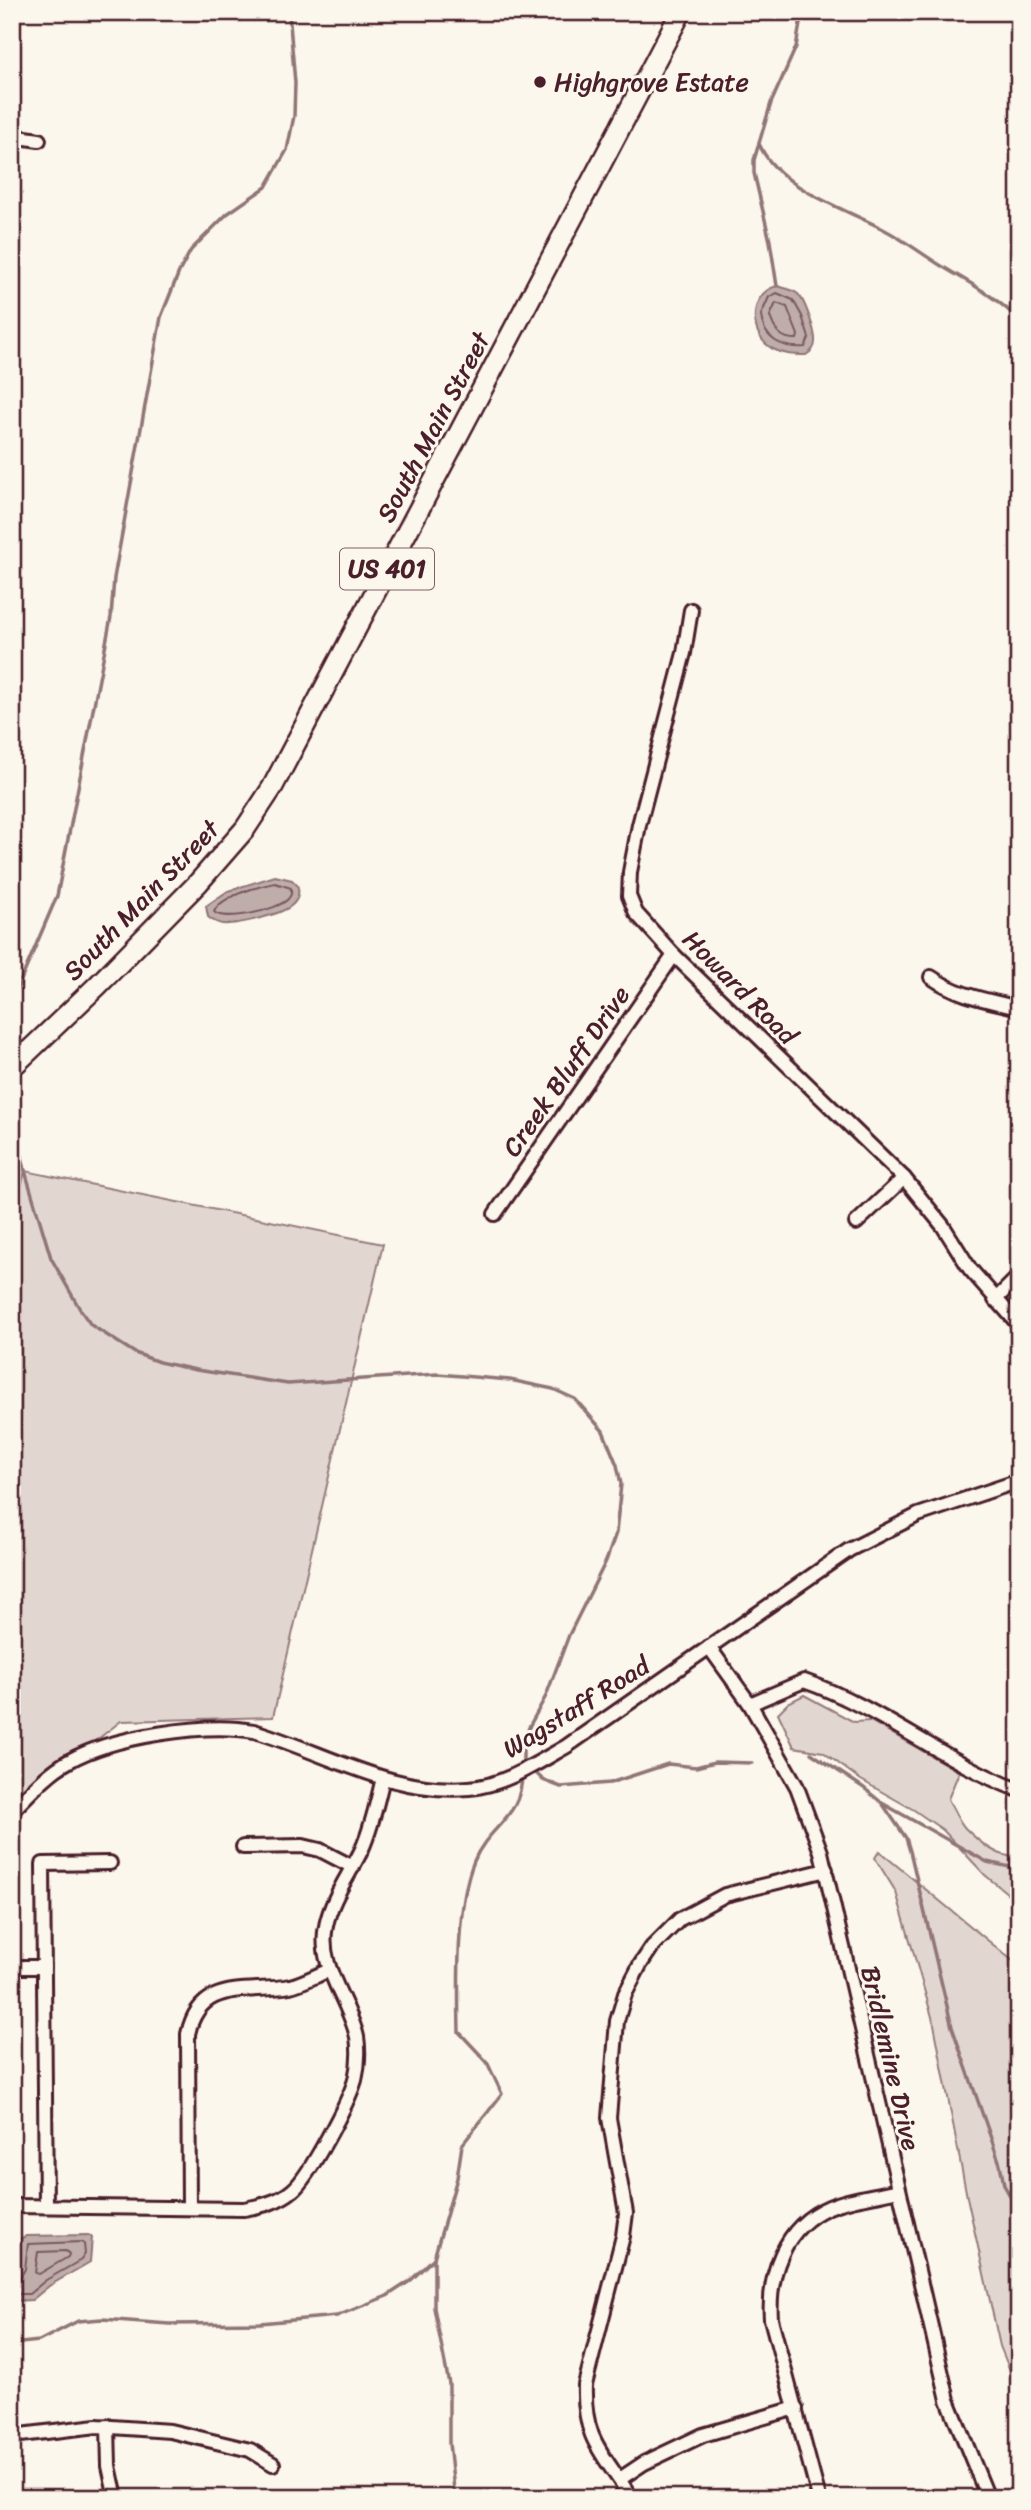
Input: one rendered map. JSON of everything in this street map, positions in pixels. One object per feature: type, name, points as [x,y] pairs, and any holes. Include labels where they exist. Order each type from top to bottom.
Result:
[{"type":"highway","name":"South Main Street","points":[[12,1067],[97,986],[198,883],[245,829],[272,788],[681,12]]},
{"type":"street","points":[[12,136],[39,140]]},
{"type":"street","name":"Howard Road","points":[[691,610],[684,653],[639,825],[630,872],[629,896],[636,913],[674,955],[904,1178],[943,1226],[970,1269],[1019,1325]]},
{"type":"street","name":"Creek Bluff Drive","points":[[495,1214],[674,955]]},
{"type":"street","points":[[931,977],[950,990],[966,996],[1019,1007]]},
{"type":"street","points":[[856,1223],[904,1178]]},
{"type":"street","points":[[995,1300],[1019,1276]]},
{"type":"street","name":"Wagstaff Road","points":[[12,1811],[39,1783],[70,1760],[93,1750],[130,1740],[191,1729],[240,1728],[254,1731],[383,1778],[417,1786],[471,1788],[520,1772],[566,1746],[849,1550],[918,1515],[1019,1481]]},
{"type":"street","name":"Bridlemine Drive","points":[[709,1647],[750,1704],[796,1787],[826,1870],[948,2400],[985,2497]]},
{"type":"street","points":[[750,1704],[804,1681],[844,1697],[978,1771],[1019,1790]]},
{"type":"street","points":[[12,2206],[244,2209],[265,2205],[291,2192],[304,2180],[349,2095],[355,2078],[357,2040],[353,2023],[330,1970],[324,1941],[332,1907],[363,1846],[383,1778]]},
{"type":"street","points":[[243,1847],[303,1846],[320,1850],[353,1867]]},
{"type":"street","points":[[46,2206],[43,1864],[110,1863]]},
{"type":"street","points":[[631,2498],[593,2441],[586,2419],[585,2401],[585,2385],[623,2236],[625,2213],[609,2118],[617,2021],[625,1994],[652,1947],[680,1919],[725,1895],[826,1870]]},
{"type":"street","points":[[12,1967],[44,1967]]},
{"type":"street","points":[[189,2208],[188,2035],[196,2012],[214,1996],[230,1990],[292,1985],[330,1970]]},
{"type":"street","points":[[819,2498],[771,2319],[769,2297],[775,2268],[784,2248],[805,2222],[829,2207],[898,2190]]},
{"type":"street","points":[[620,2479],[644,2463],[703,2434],[796,2408]]},
{"type":"street","points":[[108,2426],[109,2466],[116,2498]]},
{"type":"street","points":[[12,2436],[73,2427],[108,2426],[170,2431],[250,2450],[273,2464]]},
{"type":"shaded area","points":[[25,1171],[383,1244],[273,1717],[121,1721],[12,1809],[12,1221]]},
{"type":"shaded area","points":[[804,1695],[854,1722],[870,1721],[959,1772],[948,1799],[962,1825],[983,1844],[1004,1855],[1019,1856],[1019,1903],[985,1875],[943,1830],[861,1780],[823,1752],[794,1747],[778,1713],[788,1703]]},
{"type":"shaded area","points":[[879,1851],[1019,1966],[1019,2393],[1000,2346],[967,2197],[934,2024],[896,1892],[875,1858]]},
{"type":"water","points":[[777,286],[798,294],[807,310],[815,342],[813,349],[806,355],[777,351],[759,335],[756,306],[767,290]]},
{"type":"water","points":[[275,876],[292,880],[297,885],[297,898],[287,908],[262,918],[234,924],[220,924],[208,917],[206,906],[228,891]]},
{"type":"water","points":[[26,2236],[92,2237],[90,2262],[49,2286],[32,2300],[12,2301],[12,2276],[19,2268],[20,2239]]},
{"type":"waterway","points":[[12,1001],[57,896],[111,617],[114,578],[161,317],[191,250],[227,214],[266,187],[287,150],[294,116],[295,83],[289,12]]},
{"type":"waterway","points":[[777,286],[770,241],[754,173],[754,160],[771,103],[796,47],[802,12]]},
{"type":"waterway","points":[[759,144],[768,160],[797,185],[899,238],[991,296],[1019,320]]},
{"type":"waterway","points":[[12,1112],[25,1171],[51,1258],[91,1325],[135,1353],[159,1362],[196,1370],[288,1384],[438,1374],[510,1380],[553,1389],[575,1399],[603,1431],[617,1465],[621,1484],[616,1533],[606,1561],[569,1635],[546,1696],[530,1725],[523,1743],[523,1767]]},
{"type":"waterway","points":[[811,1753],[882,1803],[987,1862],[1019,1869]]},
{"type":"waterway","points":[[532,1769],[543,1780],[561,1787],[610,1783],[668,1764],[696,1767],[715,1762],[752,1763]]},
{"type":"waterway","points":[[457,2498],[449,2443],[449,2384],[434,2308],[434,2258],[457,2178],[462,2145],[502,2094],[487,2062],[459,2032],[461,1922],[468,1879],[474,1861],[516,1802],[522,1775]]},
{"type":"waterway","points":[[882,1803],[906,1838],[952,2027],[1000,2164],[1004,2185],[1019,2212]]},
{"type":"waterway","points":[[12,2344],[39,2341],[78,2321],[102,2319],[169,2324],[260,2323],[337,2316],[387,2296],[410,2281],[434,2258]]},
{"type":"place","name":"Highgrove Estate","points":[[540,82]]}]
